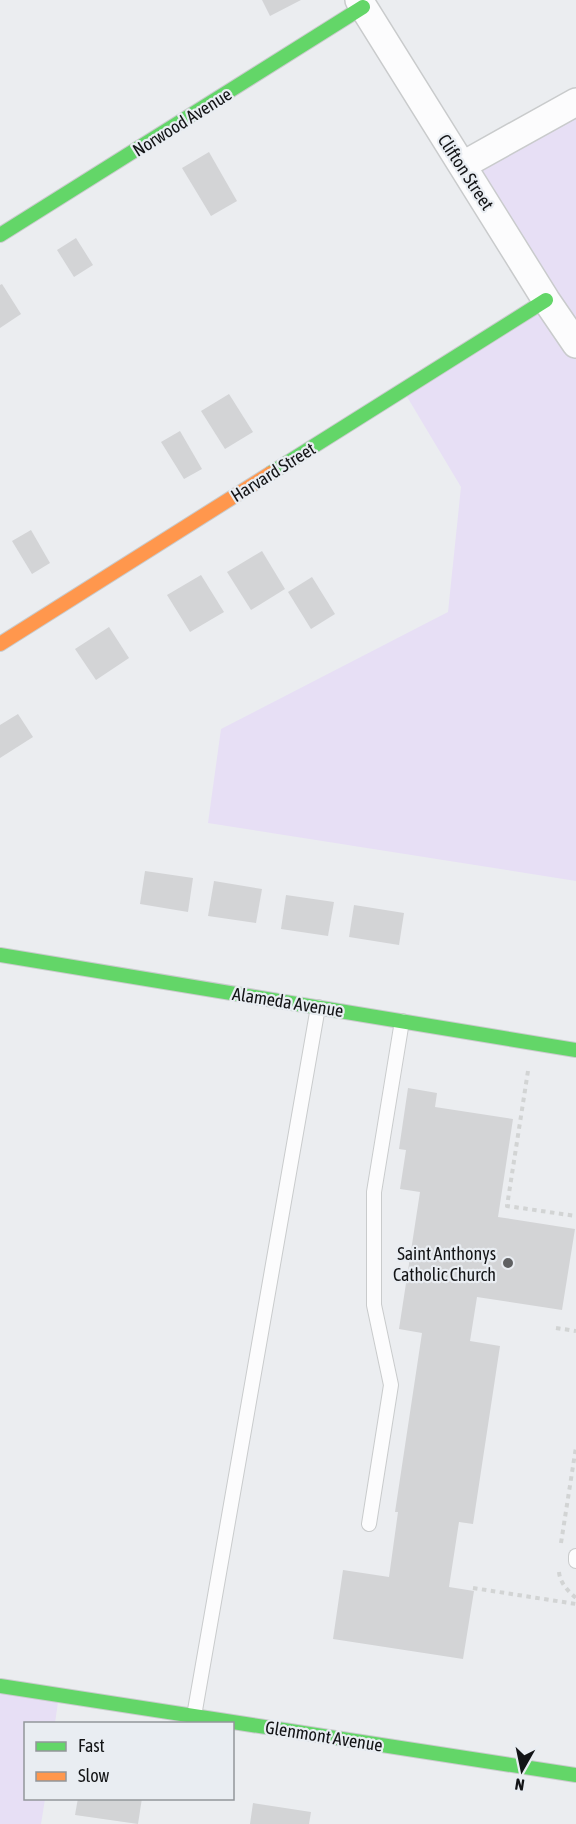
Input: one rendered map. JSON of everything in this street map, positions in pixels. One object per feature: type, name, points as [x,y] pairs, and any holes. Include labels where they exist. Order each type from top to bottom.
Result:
[{"type":"street","name":"Clifton Street","points":[[361,4],[446,141],[464,165],[546,300],[576,344]]},
{"type":"street","name":"Norwood Avenue","points":[[0,235],[361,4]]},
{"type":"street","points":[[464,165],[576,102]]},
{"type":"street","name":"Harvard Street","points":[[0,644],[546,300]]},
{"type":"street","name":"Alameda Avenue","points":[[0,955],[576,1050]]},
{"type":"street","name":"Glenmont Avenue","points":[[0,1686],[233,1722]]},
{"type":"street","name":"Glenmont Avenue","points":[[234,1722],[576,1775]]},
{"type":"lane","points":[[194,1716],[318,1007]]},
{"type":"lane","points":[[369,1524],[391,1385],[374,1305],[374,1192],[402,1021]]},
{"type":"path","points":[[528,1070],[507,1206],[576,1216]]},
{"type":"path","points":[[556,1328],[576,1331]]},
{"type":"path","points":[[560,1552],[576,1448]]},
{"type":"path","points":[[558,1563],[560,1578],[576,1598]]},
{"type":"path","points":[[474,1588],[576,1604]]},
{"type":"shaded area","points":[[576,102],[576,881],[208,823],[221,729],[448,612],[461,487],[403,390],[546,300],[463,165]]},
{"type":"shaded area","points":[[0,1686],[59,1695],[55,1722],[24,1722],[24,1800],[45,1800],[41,1824],[0,1824]]},
{"type":"building","points":[[262,0],[301,0],[270,16]]},
{"type":"building","points":[[209,152],[237,201],[211,216],[182,168]]},
{"type":"building","points":[[76,238],[93,265],[74,277],[57,250]]},
{"type":"building","points":[[2,284],[21,314],[0,328],[0,285]]},
{"type":"building","points":[[229,394],[253,432],[225,449],[201,411]]},
{"type":"building","points":[[180,431],[202,469],[184,479],[161,442]]},
{"type":"building","points":[[31,530],[50,563],[32,574],[12,541]]},
{"type":"building","points":[[262,551],[285,589],[251,610],[227,572]]},
{"type":"building","points":[[201,575],[224,612],[190,632],[167,595]]},
{"type":"building","points":[[312,577],[335,614],[311,629],[288,592]]},
{"type":"building","points":[[109,627],[129,658],[96,680],[75,649]]},
{"type":"building","points":[[18,714],[33,737],[0,758],[0,725]]},
{"type":"building","points":[[145,871],[193,878],[188,912],[140,904]]},
{"type":"building","points":[[214,881],[262,889],[256,923],[208,916]]},
{"type":"building","points":[[286,895],[334,902],[328,936],[281,929]]},
{"type":"building","points":[[354,905],[404,913],[399,945],[349,937]]},
{"type":"building","points":[[408,1088],[437,1093],[435,1107],[513,1119],[498,1217],[575,1229],[562,1310],[477,1297],[470,1341],[500,1346],[473,1524],[459,1522],[449,1587],[474,1591],[463,1659],[333,1639],[343,1570],[389,1577],[398,1512],[395,1512],[422,1333],[399,1329],[420,1192],[400,1189],[406,1150],[399,1149]]},
{"type":"building","points":[[78,1800],[142,1800],[138,1824],[75,1815]]},
{"type":"building","points":[[253,1803],[311,1812],[309,1824],[250,1824]]},
{"type":"traffic: fast","points":[[0,235],[363,7]]},
{"type":"traffic: fast","points":[[271,473],[546,300]]},
{"type":"traffic: fast","points":[[0,955],[576,1050]]},
{"type":"traffic: fast","points":[[0,1686],[233,1722]]},
{"type":"traffic: fast","points":[[234,1722],[576,1775]]},
{"type":"traffic: slow","points":[[0,644],[271,473]]},
{"type":"place","name":"Saint Anthonys Catholic Church","points":[[508,1263]]}]
